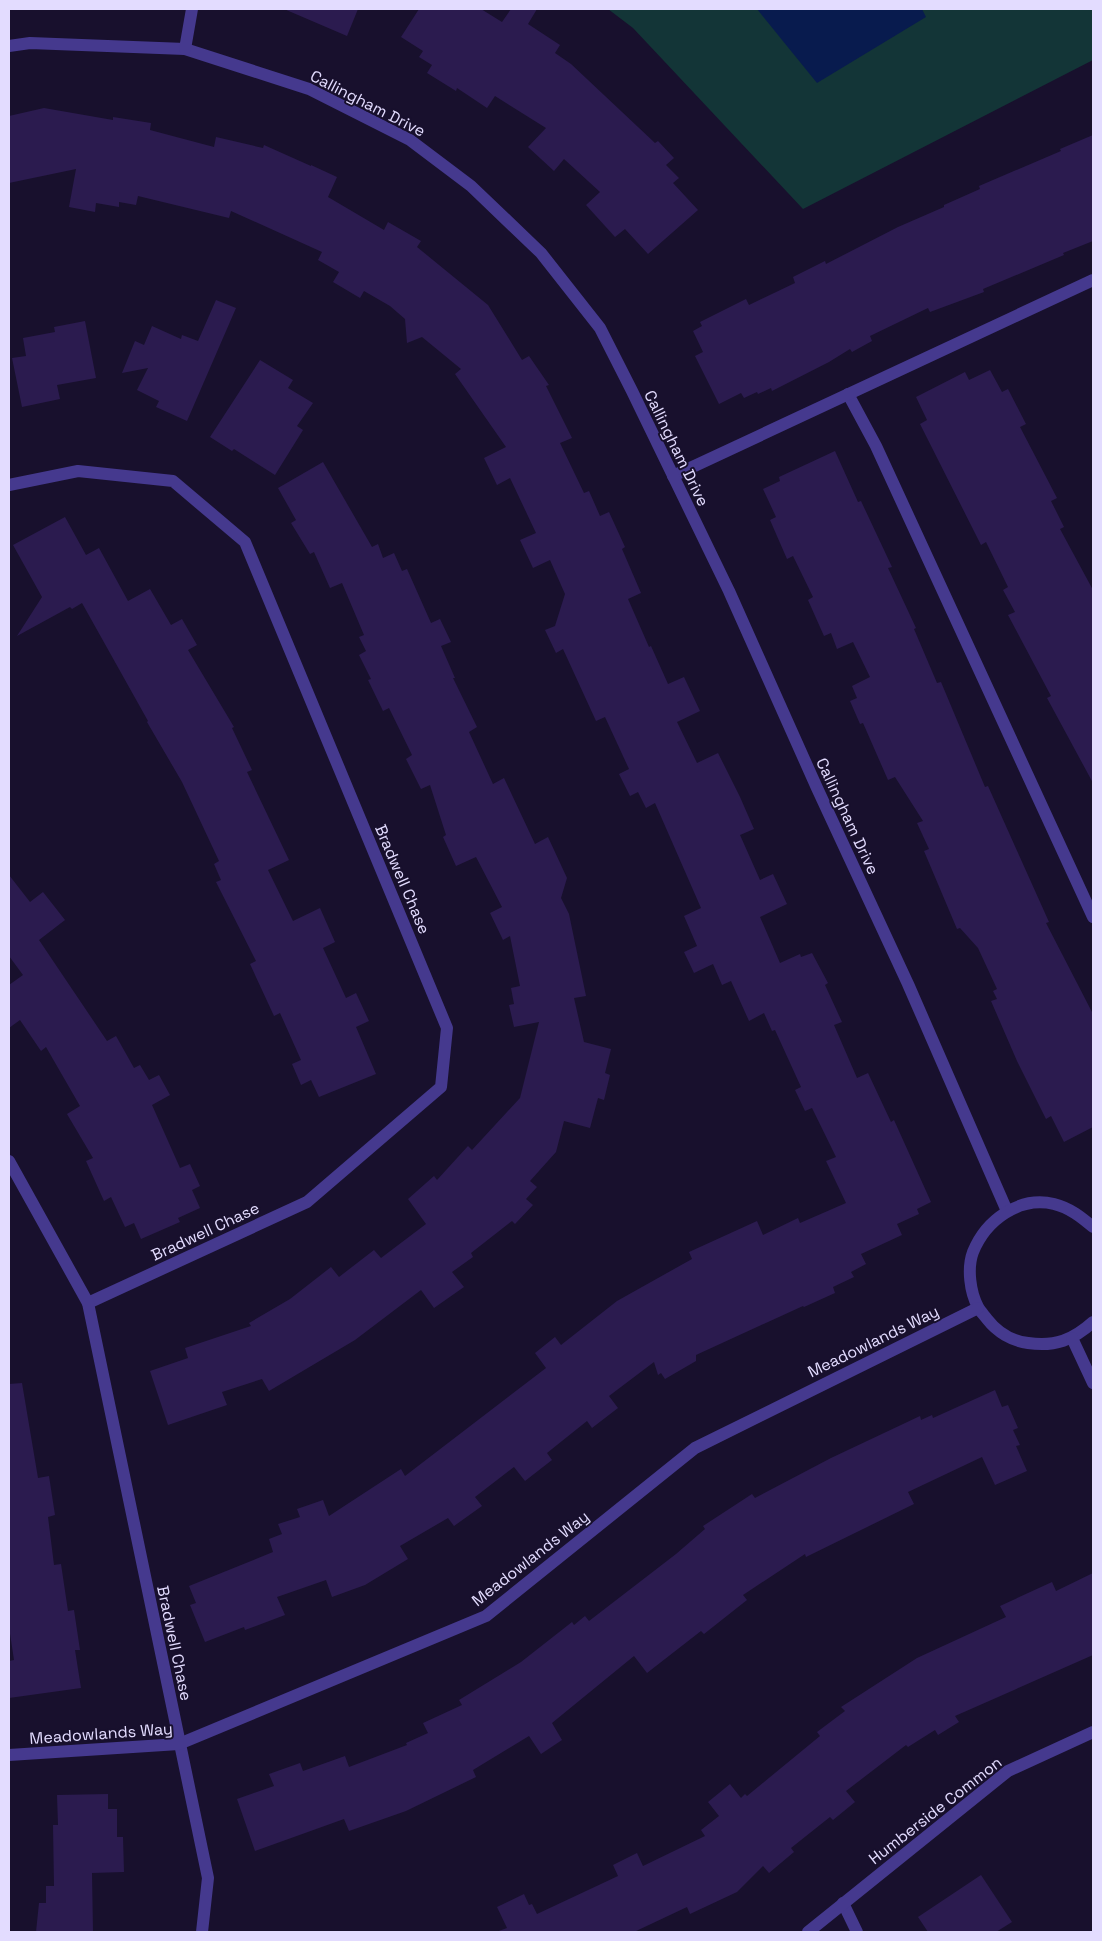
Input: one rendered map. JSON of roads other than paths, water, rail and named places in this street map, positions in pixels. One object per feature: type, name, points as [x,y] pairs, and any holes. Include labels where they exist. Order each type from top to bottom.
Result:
[{"type":"street","points":[[185,49],[192,9]]},
{"type":"street","name":"Callingham Drive","points":[[9,46],[30,43],[185,49],[309,88],[410,140],[472,186],[540,253],[600,328],[673,476],[728,591],[908,984],[1007,1211]]},
{"type":"street","points":[[673,476],[1093,280]]},
{"type":"street","points":[[848,394],[876,446],[1093,916]]},
{"type":"street","name":"Bradwell Chase","points":[[9,485],[78,471],[173,481],[245,542],[447,1028],[441,1087],[307,1202],[88,1303]]},
{"type":"street","name":"Bradwell Chase","points":[[9,1161],[88,1303],[208,1878],[202,1932]]},
{"type":"street","points":[[1093,1227],[1076,1212],[1054,1204],[1030,1203],[1007,1211],[986,1228],[972,1253],[970,1281],[978,1308],[995,1329],[1018,1342],[1045,1345],[1072,1338],[1093,1322]]},
{"type":"street","name":"Meadowlands Way","points":[[9,1755],[179,1744],[486,1616],[695,1448],[978,1308]]},
{"type":"street","points":[[1072,1338],[1093,1383]]},
{"type":"street","name":"Humberside Common","points":[[808,1932],[1008,1771],[1093,1732]]},
{"type":"street","points":[[842,1904],[857,1932]]},
{"type":"water","points":[[757,9],[922,9],[926,17],[817,83]]}]
